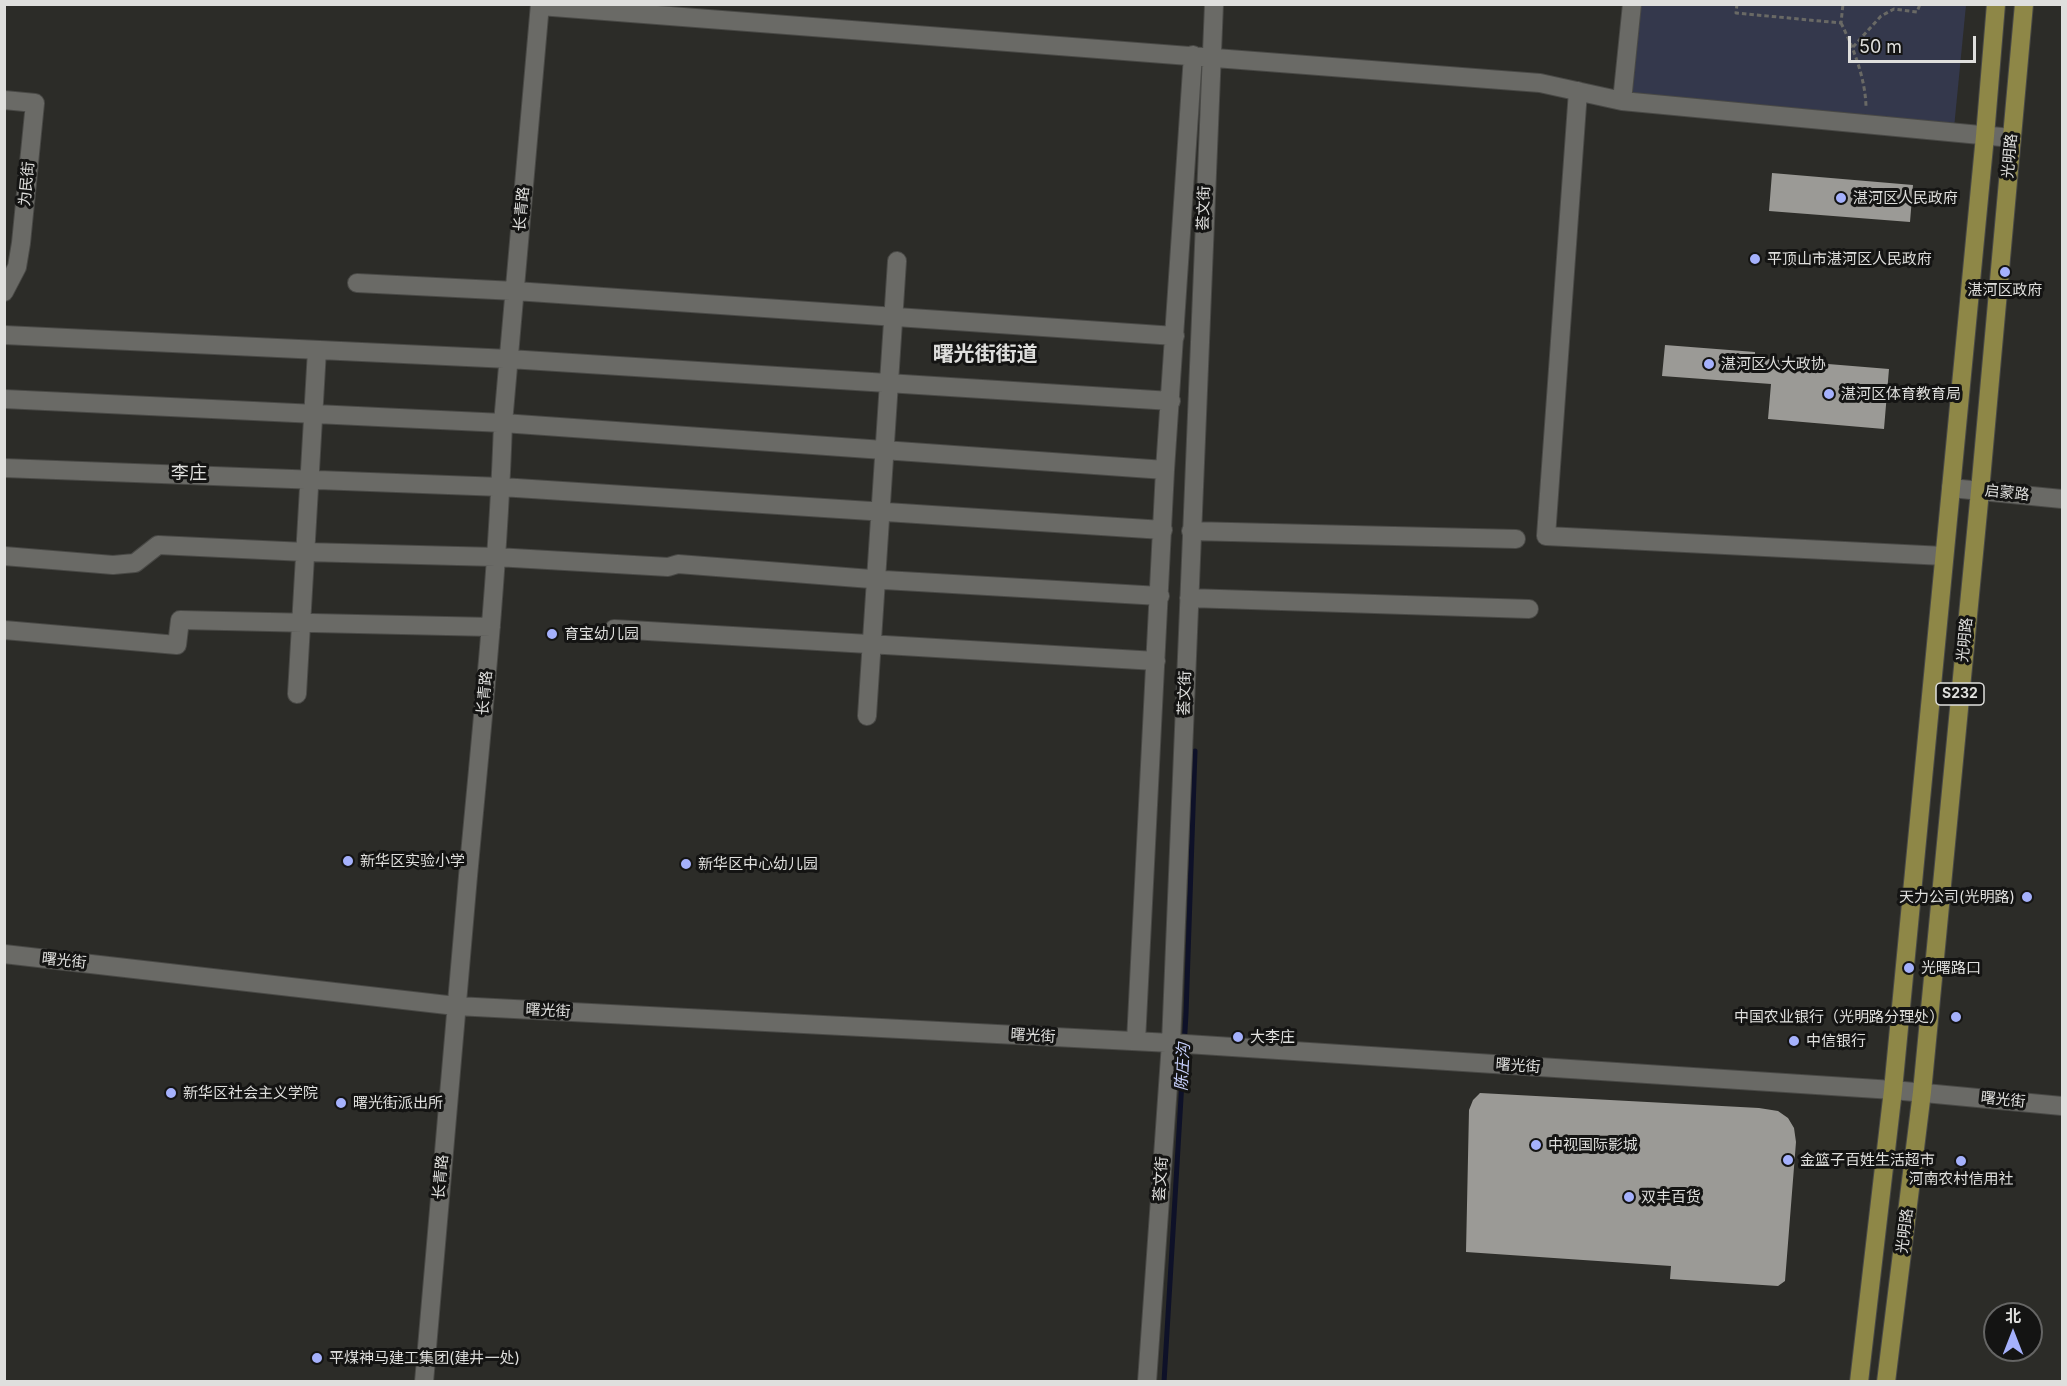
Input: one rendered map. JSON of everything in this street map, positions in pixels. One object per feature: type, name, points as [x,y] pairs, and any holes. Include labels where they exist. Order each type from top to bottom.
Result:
[{"type":"main road","name":"光明路","points":[[1859,1382],[1893,1090],[1996,4]]},
{"type":"main road","name":"光明路","points":[[1886,1382],[1922,1092],[2024,4]]},
{"type":"street","name":"荟文街","points":[[1147,1382],[1182,1044],[1189,598],[1202,56],[1214,4]]},
{"type":"street","points":[[1622,101],[1632,4]]},
{"type":"street","points":[[540,5],[1540,83],[1622,101],[2012,138]]},
{"type":"street","name":"长青路","points":[[424,1382],[491,627],[503,423],[540,5]]},
{"type":"street","points":[[1136,1041],[1165,470],[1172,401],[1175,336],[1202,56]]},
{"type":"street","points":[[1578,91],[1546,536],[1944,556]]},
{"type":"street","name":"为民街","points":[[4,100],[35,103],[21,243],[17,267],[4,292]]},
{"type":"street","points":[[867,716],[897,261]]},
{"type":"street","points":[[357,283],[515,291],[1175,336]]},
{"type":"street","points":[[4,335],[509,359],[1172,401]]},
{"type":"street","points":[[297,694],[316,350]]},
{"type":"street","points":[[4,399],[503,423],[1165,470]]},
{"type":"street","points":[[4,468],[501,487],[1163,530]]},
{"type":"street","name":"启蒙路","points":[[1951,488],[2062,499]]},
{"type":"street","points":[[1191,531],[1516,539]]},
{"type":"street","points":[[4,556],[113,565],[135,563],[158,545],[496,557],[668,567],[678,564],[876,579],[1160,596]]},
{"type":"street","points":[[1189,598],[1529,609]]},
{"type":"street","points":[[4,630],[177,645],[180,620],[491,627]]},
{"type":"street","points":[[614,629],[1156,661]]},
{"type":"street","name":"曙光街","points":[[4,954],[456,1006],[1136,1041],[1922,1092],[2062,1106]]},
{"type":"path","points":[[1737,4],[1736,13],[1841,23]]},
{"type":"path","points":[[1843,4],[1841,23],[1853,48],[1866,96],[1867,124]]},
{"type":"path","points":[[1853,48],[1881,16],[1894,9],[1917,12],[1920,4]]},
{"type":"shaded area","points":[[1638,5],[1966,5],[1954,128],[1629,97]]},
{"type":"building","name":"湛河区人民政府","points":[[1772,173],[1913,185],[1910,222],[1769,211]]},
{"type":"building","name":"湛河区体育教育局","points":[[1665,345],[1755,352],[1755,358],[1889,369],[1884,429],[1768,419],[1771,384],[1662,376]]},
{"type":"building","name":"双丰百货","points":[[1480,1093],[1759,1108],[1778,1111],[1788,1118],[1794,1128],[1796,1142],[1785,1281],[1778,1286],[1670,1279],[1671,1266],[1466,1252],[1469,1110],[1473,1100]]},
{"type":"waterway","name":"陈庄沟","points":[[1164,1382],[1186,1014],[1195,751]]},
{"type":"place","name":"湛河区人民政府","points":[[1841,198]]},
{"type":"place","name":"平顶山市湛河区人民政府","points":[[1755,259]]},
{"type":"place","name":"湛河区政府","points":[[2005,272]]},
{"type":"place","name":"湛河区人大政协","points":[[1709,364]]},
{"type":"place","name":"湛河区体育教育局","points":[[1829,394]]},
{"type":"place","name":"育宝幼儿园","points":[[552,634]]},
{"type":"place","name":"新华区实验小学","points":[[348,861]]},
{"type":"place","name":"新华区中心幼儿园","points":[[686,864]]},
{"type":"place","name":"天力公司(光明路)","points":[[2027,897]]},
{"type":"place","name":"光曙路口","points":[[1909,968]]},
{"type":"place","name":"中国农业银行（光明路分理处）","points":[[1956,1017]]},
{"type":"place","name":"大李庄","points":[[1238,1037]]},
{"type":"place","name":"中信银行","points":[[1794,1041]]},
{"type":"place","name":"新华区社会主义学院","points":[[171,1093]]},
{"type":"place","name":"曙光街派出所","points":[[341,1103]]},
{"type":"place","name":"中视国际影城","points":[[1536,1145]]},
{"type":"place","name":"金篮子百姓生活超市","points":[[1788,1160]]},
{"type":"place","name":"河南农村信用社","points":[[1961,1161]]},
{"type":"place","name":"双丰百货","points":[[1629,1197]]},
{"type":"place","name":"平煤神马建工集团(建井一处)","points":[[317,1358]]},
{"type":"district","name":"曙光街街道","points":[[985,355]]},
{"type":"district","name":"李庄","points":[[189,474]]}]
